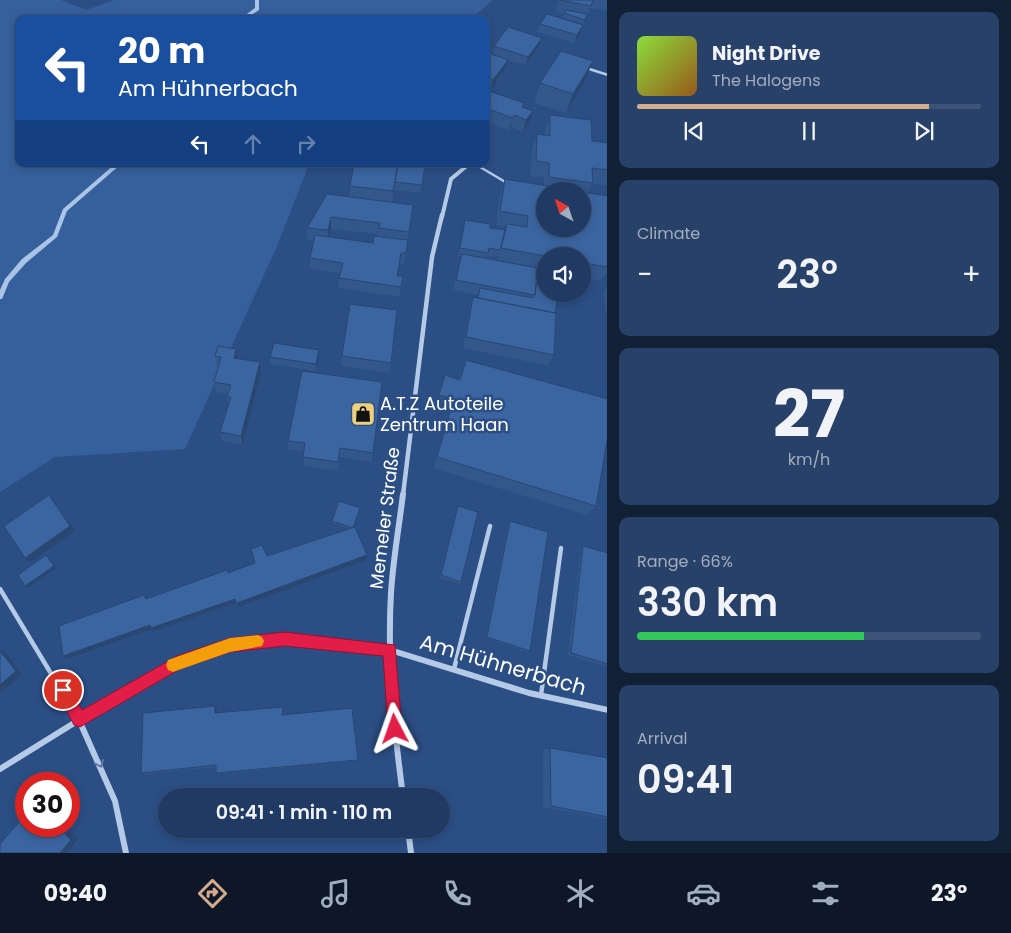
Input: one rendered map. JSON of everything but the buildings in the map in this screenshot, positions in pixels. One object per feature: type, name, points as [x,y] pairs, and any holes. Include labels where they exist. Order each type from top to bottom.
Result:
[{"type":"street","name":"Memeler Straße","points":[[402,788],[396,749],[390,650],[391,592],[432,257],[451,179],[465,167]]},
{"type":"street","name":"Am Hühnerbach","points":[[0,769],[177,663],[230,645],[285,639],[390,650],[541,695],[607,710]]},
{"type":"street","points":[[80,720],[118,802],[124,826],[126,853]]},
{"type":"street","points":[[410,838],[412,853]]},
{"type":"lane","points":[[580,67],[607,75]]},
{"type":"lane","points":[[480,167],[510,185]]},
{"type":"lane","points":[[454,669],[490,526]]},
{"type":"lane","points":[[541,695],[548,632],[561,548]]},
{"type":"lane","points":[[0,589],[80,720]]},
{"type":"shaded area","points":[[0,0],[61,0],[87,10],[114,0],[493,0],[476,15],[15,15],[15,167],[308,167],[278,244],[185,449],[55,457],[0,492]]},
{"type":"waterway","points":[[248,15],[257,9],[257,0]]},
{"type":"waterway","points":[[0,297],[7,281],[24,261],[55,236],[65,210],[115,167]]},
{"type":"slow traffic","points":[[173,665],[230,645],[258,641]]},
{"type":"place","name":"A.T.Z Autoteile Zentrum Haan","points":[[363,414]]},
{"type":"route","points":[[63,690],[80,720],[137,684],[177,663],[206,652],[230,645],[260,641],[285,639],[322,642],[390,650],[395,729]]}]
